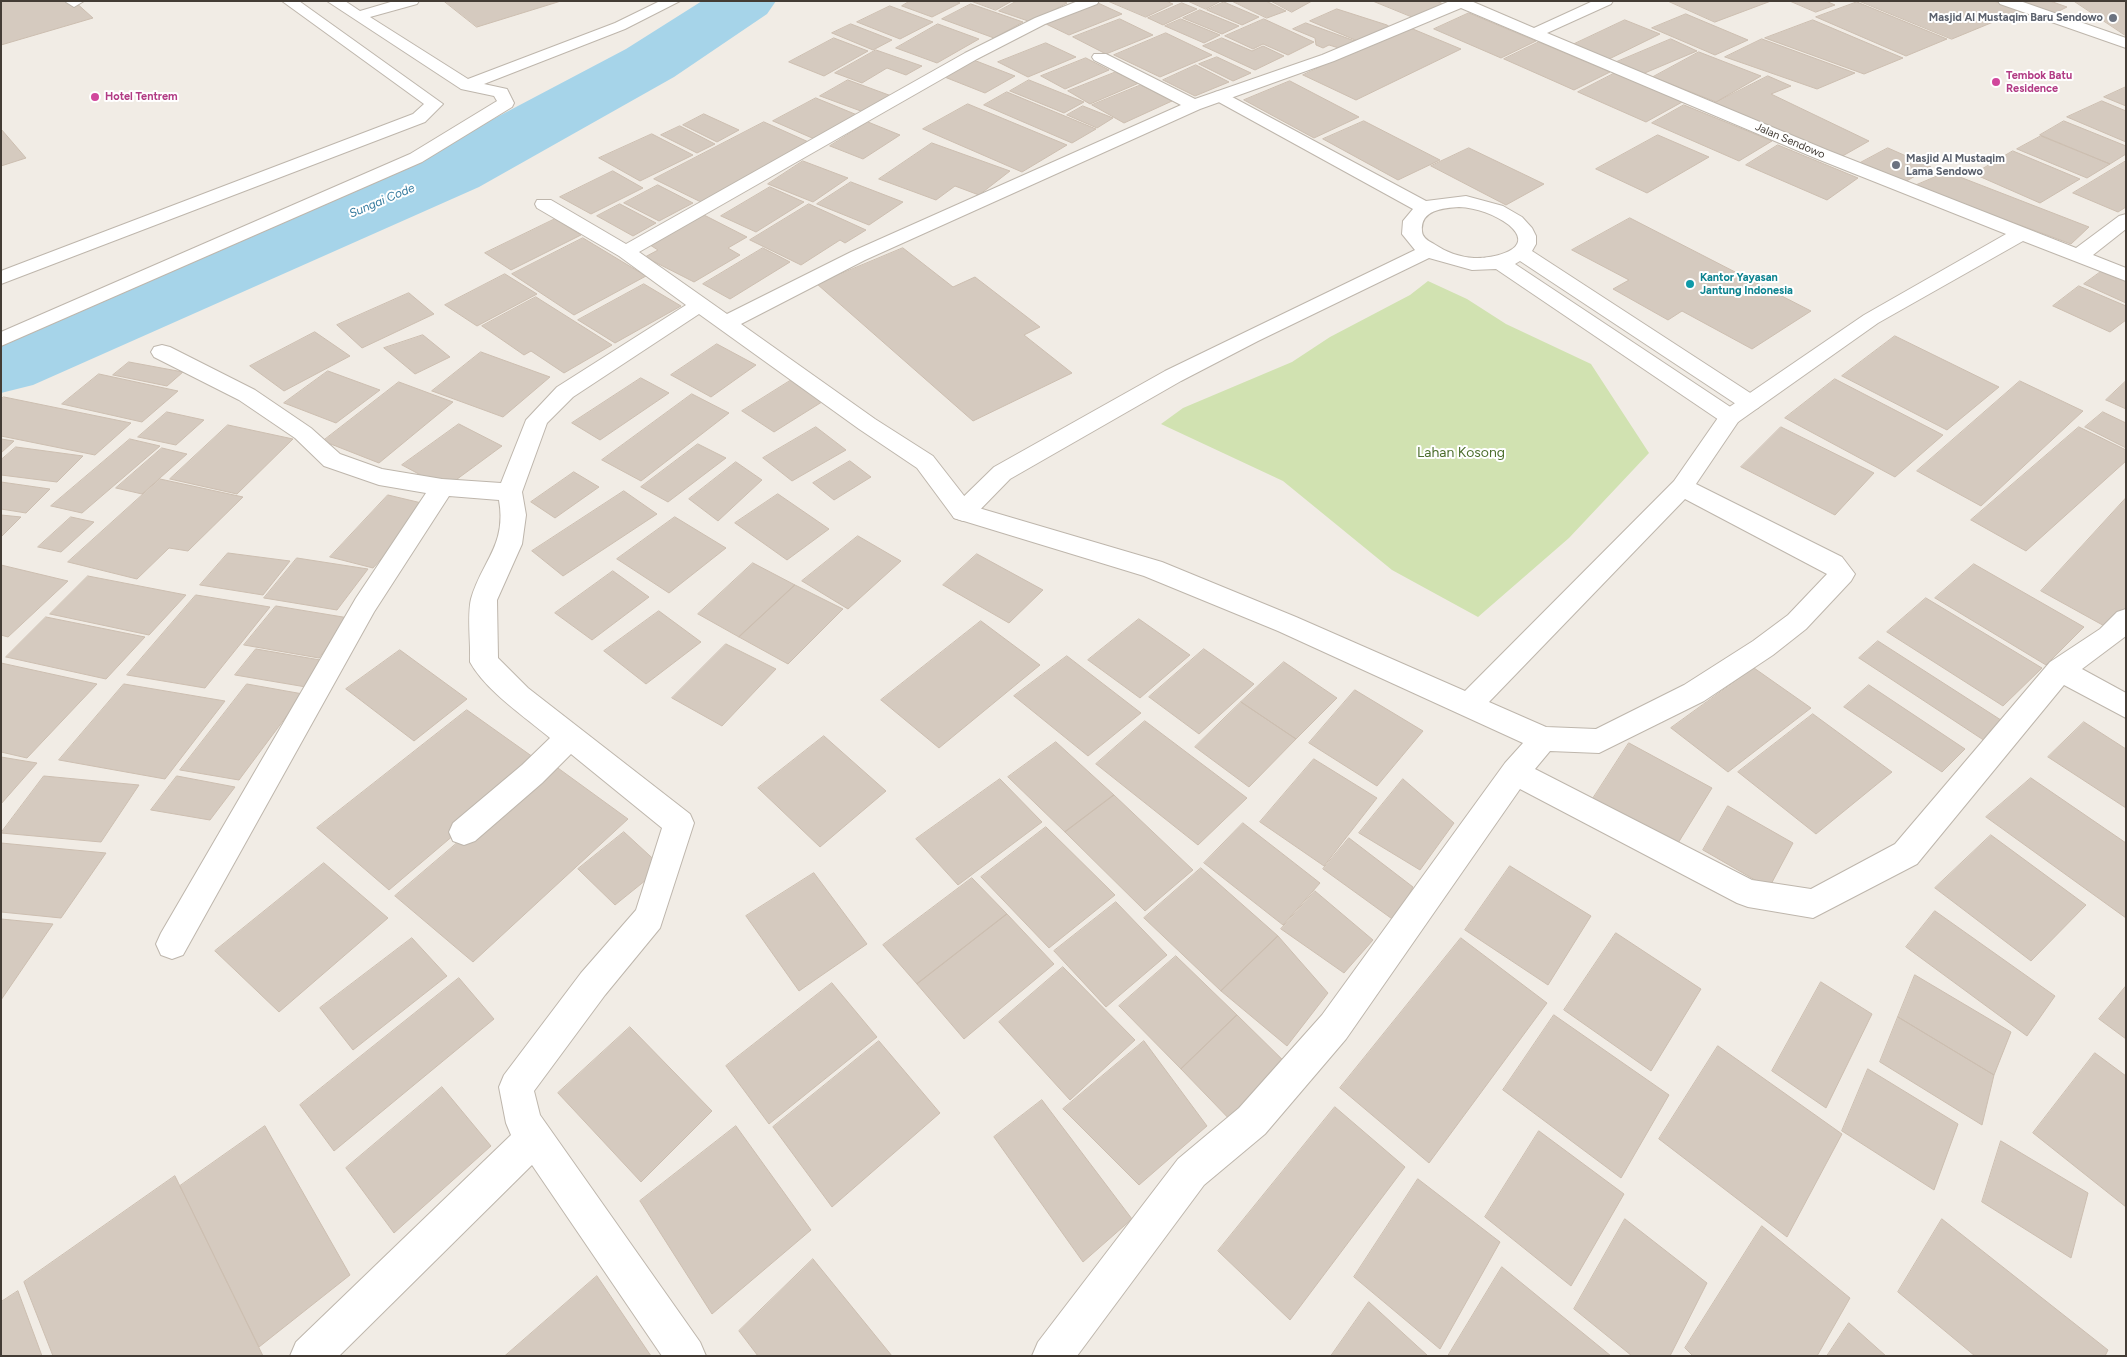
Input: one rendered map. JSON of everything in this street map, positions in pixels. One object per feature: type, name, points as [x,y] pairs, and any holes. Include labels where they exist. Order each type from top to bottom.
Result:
[{"type":"street","points":[[1,278],[419,118],[435,104],[289,1]]},
{"type":"street","points":[[1,340],[416,158],[506,103],[500,93],[467,85],[334,1]]},
{"type":"street","points":[[358,16],[412,1]]},
{"type":"street","points":[[467,85],[620,26],[673,1]]},
{"type":"street","points":[[626,252],[970,56],[1040,21],[1092,1]]},
{"type":"street","points":[[1532,34],[1606,1]]},
{"type":"street","points":[[2005,1],[2126,43]]},
{"type":"street","points":[[726,323],[858,256],[1194,105],[1328,58],[1459,2]]},
{"type":"street","name":"Jalan Sendowo","points":[[1459,2],[1820,154],[2126,275]]},
{"type":"street","points":[[1100,57],[1194,105]]},
{"type":"street","points":[[1221,96],[1424,208]]},
{"type":"street","points":[[1460,201],[1500,210],[1515,220],[1525,231],[1527,242],[1521,253],[1500,263],[1464,263],[1429,251],[1418,242],[1411,232],[1410,223],[1415,215],[1424,208],[1440,202],[1460,201]]},
{"type":"street","points":[[544,204],[626,252],[867,424],[926,462],[963,512],[1153,569],[1287,624],[1543,739],[1599,741],[1694,693],[1763,648],[1797,622],[1842,574],[1833,564],[1682,487]]},
{"type":"street","points":[[2079,256],[2126,220]]},
{"type":"street","points":[[1468,706],[1682,487],[1730,417],[1870,319],[2021,234]]},
{"type":"street","points":[[963,512],[1002,473],[1164,381],[1251,336],[1429,251]]},
{"type":"street","points":[[1521,253],[1750,403]]},
{"type":"street","points":[[1500,263],[1730,417]]},
{"type":"street","points":[[686,1356],[524,1123],[516,1087],[593,984],[649,918],[679,823],[518,696],[484,662],[484,600],[509,544],[514,515],[510,492],[537,420],[565,392],[701,304]]},
{"type":"street","points":[[162,352],[247,395],[303,433],[332,460],[379,477],[442,487],[510,492]]},
{"type":"street","points":[[172,944],[365,606],[442,487]]},
{"type":"street","points":[[1515,772],[1748,894],[1813,904],[1906,854],[2060,670],[2109,636],[2126,619]]},
{"type":"street","points":[[2060,670],[2126,707]]},
{"type":"street","points":[[464,832],[532,774],[570,737]]},
{"type":"street","points":[[1052,1356],[1192,1172],[1252,1121],[1334,1027],[1515,772],[1543,739]]},
{"type":"street","points":[[310,1356],[534,1138]]},
{"type":"green space","name":"Lahan Kosong","points":[[1428,281],[1467,299],[1506,324],[1591,364],[1649,453],[1569,538],[1478,617],[1392,570],[1283,481],[1161,424],[1183,408],[1292,362],[1330,337],[1410,295]]},
{"type":"building","points":[[1,1],[74,1],[93,18],[1,45]]},
{"type":"building","points":[[444,1],[561,1],[477,27]]},
{"type":"building","points":[[910,1],[956,1],[960,3],[932,17],[902,6]]},
{"type":"building","points":[[971,1],[1012,1],[996,10]]},
{"type":"building","points":[[1017,1],[1062,1],[1067,3],[1031,22],[999,11]]},
{"type":"building","points":[[1108,1],[1166,1],[1173,4],[1146,17]]},
{"type":"building","points":[[1188,1],[1221,1],[1206,9]]},
{"type":"building","points":[[1232,1],[1266,1],[1286,11],[1267,18]]},
{"type":"building","points":[[1271,1],[1312,1],[1292,12]]},
{"type":"building","points":[[1373,1],[1437,1],[1445,5],[1415,18]]},
{"type":"building","points":[[1668,1],[1771,1],[1715,22]]},
{"type":"building","points":[[1790,1],[1826,1],[1835,5],[1816,12]]},
{"type":"building","points":[[1859,1],[1994,1],[2020,11],[1952,39]]},
{"type":"building","points":[[2019,1],[2050,1],[2067,7],[2053,14]]},
{"type":"building","name":"Masjid Al Mustaqim Baru Sendowo","points":[[2074,1],[2126,1],[2126,35],[2125,35]]},
{"type":"building","points":[[1224,2],[1259,17],[1242,25],[1207,10]]},
{"type":"building","points":[[1857,2],[1947,39],[1906,56],[1816,17]]},
{"type":"building","points":[[1098,3],[1122,14],[1069,35],[1044,23]]},
{"type":"building","points":[[1182,3],[1197,9],[1163,25],[1148,18]]},
{"type":"building","points":[[971,4],[1023,22],[994,38],[942,19]]},
{"type":"building","points":[[890,6],[933,22],[900,39],[857,22]]},
{"type":"building","points":[[1337,9],[1387,25],[1391,28],[1360,42],[1310,21]]},
{"type":"building","points":[[1200,10],[1239,26],[1222,34],[1183,18]]},
{"type":"building","points":[[1469,13],[1536,41],[1501,58],[1434,29]]},
{"type":"building","points":[[1686,14],[1748,40],[1715,55],[1652,28]]},
{"type":"building","points":[[1120,19],[1153,35],[1106,54],[1073,37]]},
{"type":"building","points":[[1181,19],[1220,35],[1204,43],[1165,26]]},
{"type":"building","points":[[1264,19],[1314,42],[1288,55],[1263,44],[1253,49],[1225,36]]},
{"type":"building","points":[[1625,20],[1660,34],[1607,60],[1572,45]]},
{"type":"building","points":[[1813,20],[1903,58],[1864,74],[1765,38]]},
{"type":"building","points":[[1306,23],[1355,41],[1342,49],[1329,45],[1323,48],[1316,45],[1315,38],[1293,29]]},
{"type":"building","points":[[851,24],[892,40],[873,50],[832,33]]},
{"type":"building","points":[[938,24],[979,39],[937,63],[896,48]]},
{"type":"building","points":[[1408,27],[1461,49],[1356,100],[1303,75]]},
{"type":"building","points":[[1166,33],[1212,55],[1160,77],[1114,55]]},
{"type":"building","points":[[834,38],[868,51],[824,76],[789,62]]},
{"type":"building","points":[[1222,38],[1252,51],[1263,46],[1284,56],[1255,70],[1203,46]]},
{"type":"building","points":[[1671,39],[1697,51],[1640,75],[1614,63]]},
{"type":"building","points":[[1762,39],[1855,73],[1817,89],[1725,57]]},
{"type":"building","points":[[1539,42],[1610,72],[1574,90],[1504,59]]},
{"type":"building","points":[[1046,43],[1076,57],[1028,77],[998,62]]},
{"type":"building","points":[[876,50],[922,66],[906,75],[887,68],[862,83],[835,73]]},
{"type":"building","points":[[1699,52],[1761,76],[1716,102],[1653,77]]},
{"type":"building","points":[[1217,57],[1251,73],[1233,81],[1199,64]]},
{"type":"building","points":[[1086,58],[1109,70],[1065,89],[1041,76]]},
{"type":"building","points":[[971,59],[1015,76],[985,93],[942,76]]},
{"type":"building","points":[[1196,65],[1229,82],[1195,96],[1163,80]]},
{"type":"building","points":[[1116,72],[1139,83],[1090,104],[1068,91]]},
{"type":"building","points":[[1615,73],[1684,101],[1646,122],[1578,92]]},
{"type":"building","points":[[1768,76],[1791,86],[1771,94],[1869,141],[1839,158],[1713,104]]},
{"type":"building","points":[[848,80],[897,98],[869,114],[820,96]]},
{"type":"building","points":[[1029,80],[1084,102],[1064,113],[1010,91]]},
{"type":"building","points":[[1290,81],[1359,117],[1314,138],[1244,100]]},
{"type":"building","points":[[1141,85],[1172,101],[1124,123],[1092,105]]},
{"type":"building","points":[[2126,87],[2126,106],[2104,97]]},
{"type":"building","points":[[1007,92],[1096,129],[1072,143],[984,105]]},
{"type":"building","points":[[816,98],[862,117],[819,141],[773,121]]},
{"type":"building","points":[[2102,101],[2126,111],[2126,142],[2067,117]]},
{"type":"building","points":[[968,104],[1067,145],[1022,172],[923,129]]},
{"type":"building","points":[[1684,105],[1772,141],[1739,161],[1652,123]]},
{"type":"building","points":[[1083,106],[1113,118],[1097,128],[1067,115]]},
{"type":"building","points":[[704,114],[739,130],[717,142],[683,125]]},
{"type":"building","points":[[1364,121],[1440,160],[1398,180],[1323,139]]},
{"type":"building","points":[[2064,121],[2126,146],[2126,154],[2110,164],[2040,135]]},
{"type":"building","points":[[764,122],[813,144],[703,203],[654,179]]},
{"type":"building","points":[[868,122],[900,135],[863,159],[830,146]]},
{"type":"building","points":[[680,126],[715,144],[697,153],[661,135]]},
{"type":"building","points":[[1,129],[26,158],[1,166]]},
{"type":"building","points":[[652,134],[693,155],[640,181],[599,158]]},
{"type":"building","points":[[1658,135],[1709,157],[1647,193],[1596,169]]},
{"type":"building","points":[[2041,136],[2110,164],[2087,178],[2017,149]]},
{"type":"building","points":[[932,143],[1010,171],[979,195],[955,186],[936,200],[879,179]]},
{"type":"building","points":[[1778,145],[1858,178],[1827,200],[1746,165]]},
{"type":"building","points":[[1469,148],[1544,184],[1506,205],[1431,166]]},
{"type":"building","name":"Masjid Al Mustaqim Lama Sendowo","points":[[1888,148],[1931,167],[1903,183],[1860,163]]},
{"type":"building","points":[[2013,151],[2080,179],[2040,203],[1974,174]]},
{"type":"building","points":[[803,161],[848,178],[813,202],[768,184]]},
{"type":"building","points":[[2126,161],[2126,207],[2118,212],[2073,193]]},
{"type":"building","points":[[613,171],[643,188],[591,214],[560,197]]},
{"type":"building","points":[[1947,172],[2089,227],[2071,244],[1914,186]]},
{"type":"building","points":[[851,182],[903,202],[869,225],[817,204]]},
{"type":"building","points":[[658,185],[693,203],[659,221],[624,203]]},
{"type":"building","points":[[770,187],[804,202],[756,232],[721,216]]},
{"type":"building","points":[[620,204],[656,223],[633,236],[597,216]]},
{"type":"building","points":[[809,204],[866,230],[845,243],[840,240],[801,265],[750,240]]},
{"type":"building","points":[[704,215],[747,237],[728,248],[740,255],[694,282],[645,257],[658,250],[650,245]]},
{"type":"building","name":"Kantor Yayasan Jantung Indonesia","points":[[1630,218],[1811,311],[1752,349],[1682,311],[1668,320],[1613,289],[1629,280],[1572,250]]},
{"type":"building","points":[[555,219],[581,235],[511,270],[485,253]]},
{"type":"building","points":[[583,238],[646,276],[574,315],[512,274]]},
{"type":"building","points":[[763,248],[790,262],[730,299],[703,284]]},
{"type":"building","points":[[903,248],[953,287],[975,277],[1040,327],[1024,335],[1072,373],[973,421],[817,284]]},
{"type":"building","points":[[2106,268],[2126,276],[2126,303],[2084,284]]},
{"type":"building","points":[[505,274],[537,294],[477,326],[445,305]]},
{"type":"building","points":[[644,284],[681,306],[615,343],[578,320]]},
{"type":"building","points":[[2079,286],[2126,306],[2126,320],[2110,332],[2053,306]]},
{"type":"building","points":[[409,293],[434,314],[362,348],[337,325]]},
{"type":"building","points":[[536,297],[612,345],[564,373],[531,351],[524,355],[482,326]]},
{"type":"building","points":[[315,332],[350,356],[284,391],[250,366]]},
{"type":"building","points":[[423,335],[450,357],[415,374],[384,348]]},
{"type":"building","points":[[1895,336],[1999,387],[1947,430],[1842,376]]},
{"type":"building","points":[[717,344],[756,365],[711,397],[671,375]]},
{"type":"building","points":[[481,352],[550,377],[503,417],[432,391]]},
{"type":"building","points":[[129,362],[183,372],[167,386],[113,375]]},
{"type":"building","points":[[328,371],[380,390],[336,423],[284,403]]},
{"type":"building","points":[[99,374],[178,391],[142,422],[62,404]]},
{"type":"building","points":[[641,378],[669,393],[600,440],[572,423]]},
{"type":"building","points":[[793,379],[825,400],[774,432],[742,411]]},
{"type":"building","points":[[1835,379],[1943,435],[1895,477],[1785,418]]},
{"type":"building","points":[[2020,381],[2083,411],[1981,506],[1917,471]]},
{"type":"building","points":[[2126,381],[2126,409],[2106,400]]},
{"type":"building","points":[[399,382],[453,402],[379,463],[323,441]]},
{"type":"building","points":[[692,394],[729,413],[641,481],[602,460]]},
{"type":"building","points":[[4,397],[131,423],[95,455],[1,436],[1,399]]},
{"type":"building","points":[[167,412],[204,420],[176,445],[138,437]]},
{"type":"building","points":[[2103,412],[2126,423],[2126,448],[2085,427]]},
{"type":"building","points":[[459,424],[502,446],[445,488],[402,465]]},
{"type":"building","points":[[228,425],[293,439],[237,494],[170,479]]},
{"type":"building","points":[[816,427],[846,450],[792,481],[763,458]]},
{"type":"building","points":[[1781,427],[1874,473],[1835,515],[1741,467]]},
{"type":"building","points":[[2079,427],[2126,450],[2126,461],[2026,551],[1971,520]]},
{"type":"building","points":[[1,439],[14,441],[1,453]]},
{"type":"building","points":[[130,439],[160,446],[82,513],[51,506]]},
{"type":"building","points":[[698,444],[726,458],[668,502],[641,487]]},
{"type":"building","points":[[16,447],[83,456],[57,482],[1,475],[1,460]]},
{"type":"building","points":[[162,448],[187,454],[142,494],[116,488]]},
{"type":"building","points":[[850,461],[871,477],[834,500],[813,483]]},
{"type":"building","points":[[736,462],[762,480],[718,521],[689,499]]},
{"type":"building","points":[[574,472],[599,487],[555,518],[531,502]]},
{"type":"building","points":[[160,479],[243,497],[188,551],[169,548],[137,579],[68,562]]},
{"type":"building","points":[[1,482],[50,489],[26,513],[1,509]]},
{"type":"building","points":[[624,491],[657,514],[563,576],[532,551]]},
{"type":"building","points":[[778,494],[829,529],[787,560],[735,523]]},
{"type":"building","points":[[388,495],[430,505],[373,568],[330,557]]},
{"type":"building","points":[[2126,498],[2126,607],[2108,628],[2041,591]]},
{"type":"building","points":[[1,515],[21,517],[1,537]]},
{"type":"building","points":[[71,517],[94,522],[61,552],[38,547]]},
{"type":"building","points":[[675,517],[726,548],[669,593],[617,559]]},
{"type":"building","points":[[858,536],[901,561],[848,609],[802,581]]},
{"type":"building","points":[[228,553],[290,561],[263,595],[200,585]]},
{"type":"building","points":[[977,554],[1043,590],[1009,623],[943,585]]},
{"type":"building","points":[[297,558],[368,569],[337,610],[264,598]]},
{"type":"building","points":[[753,563],[795,585],[739,637],[698,614]]},
{"type":"building","points":[[1974,564],[2084,627],[2046,665],[1935,598]]},
{"type":"building","points":[[1,565],[68,581],[8,637],[1,635]]},
{"type":"building","points":[[613,571],[649,597],[592,640],[555,613]]},
{"type":"building","points":[[88,576],[186,595],[149,635],[50,614]]},
{"type":"building","points":[[795,585],[843,609],[788,664],[739,637]]},
{"type":"building","points":[[196,595],[270,607],[205,688],[127,675]]},
{"type":"building","points":[[1926,598],[2042,668],[2003,706],[1887,632]]},
{"type":"building","points":[[276,606],[349,618],[319,658],[244,645]]},
{"type":"building","points":[[659,611],[701,642],[646,684],[604,651]]},
{"type":"building","points":[[46,617],[145,637],[106,679],[6,657]]},
{"type":"building","points":[[1139,619],[1190,655],[1140,698],[1088,660]]},
{"type":"building","points":[[981,621],[1040,665],[939,748],[881,700]]},
{"type":"building","points":[[1878,641],[2004,722],[1985,741],[1859,658]]},
{"type":"building","points":[[726,644],[776,669],[722,726],[672,698]]},
{"type":"building","points":[[256,649],[326,661],[306,687],[235,675]]},
{"type":"building","points":[[1204,649],[1254,684],[1199,734],[1149,697]]},
{"type":"building","points":[[400,650],[467,699],[414,741],[346,689]]},
{"type":"building","points":[[1067,656],[1141,713],[1088,756],[1014,696]]},
{"type":"building","points":[[1284,662],[1337,698],[1296,739],[1241,702]]},
{"type":"building","points":[[1,663],[97,684],[27,758],[1,752]]},
{"type":"building","points":[[1754,668],[1811,708],[1728,772],[1671,728]]},
{"type":"building","points":[[124,684],[225,701],[165,779],[59,760]]},
{"type":"building","points":[[247,684],[303,694],[239,780],[180,770]]},
{"type":"building","points":[[1869,685],[1965,749],[1942,772],[1844,707]]},
{"type":"building","points":[[1355,690],[1423,731],[1377,786],[1309,743]]},
{"type":"building","points":[[1241,702],[1296,739],[1249,787],[1195,747]]},
{"type":"building","points":[[467,710],[540,762],[389,890],[317,828]]},
{"type":"building","points":[[1813,714],[1892,772],[1816,834],[1738,772]]},
{"type":"building","points":[[1145,721],[1247,798],[1198,845],[1096,764]]},
{"type":"building","points":[[2084,722],[2126,749],[2126,808],[2048,757]]},
{"type":"building","points":[[824,736],[886,791],[820,847],[758,788]]},
{"type":"building","points":[[1056,742],[1114,795],[1065,832],[1008,777]]},
{"type":"building","points":[[1629,743],[1712,788],[1675,848],[1592,800]]},
{"type":"building","points":[[1,757],[37,763],[1,804]]},
{"type":"building","points":[[1314,759],[1377,798],[1324,866],[1260,822]]},
{"type":"building","points":[[551,763],[628,819],[473,962],[395,896]]},
{"type":"building","points":[[44,776],[139,785],[101,842],[1,833]]},
{"type":"building","points":[[177,776],[235,787],[210,820],[151,810]]},
{"type":"building","points":[[2031,778],[2126,843],[2126,918],[1986,817]]},
{"type":"building","points":[[1000,779],[1042,822],[958,885],[916,839]]},
{"type":"building","points":[[1403,779],[1454,823],[1420,870],[1359,833]]},
{"type":"building","points":[[1114,795],[1193,870],[1145,911],[1065,832]]},
{"type":"building","points":[[1728,806],[1793,843],[1769,888],[1703,850]]},
{"type":"building","points":[[1243,823],[1320,883],[1283,925],[1204,863]]},
{"type":"building","points":[[1046,827],[1115,895],[1049,948],[981,877]]},
{"type":"building","points":[[624,832],[662,867],[615,905],[578,869]]},
{"type":"building","points":[[1991,835],[2086,905],[2031,961],[1935,888]]},
{"type":"building","points":[[1349,838],[1413,887],[1395,921],[1323,869]]},
{"type":"building","points":[[1,843],[106,853],[61,918],[1,912]]},
{"type":"building","points":[[324,863],[388,918],[279,1012],[215,951]]},
{"type":"building","points":[[1510,866],[1591,916],[1548,985],[1465,930]]},
{"type":"building","points":[[1201,868],[1278,936],[1221,991],[1144,918]]},
{"type":"building","points":[[814,873],[867,944],[799,991],[746,916]]},
{"type":"building","points":[[972,878],[1007,914],[917,984],[883,945]]},
{"type":"building","points":[[1315,891],[1373,940],[1344,973],[1281,929]]},
{"type":"building","points":[[1116,902],[1167,955],[1106,1007],[1054,951]]},
{"type":"building","points":[[1935,911],[2055,996],[2027,1036],[1906,947]]},
{"type":"building","points":[[1007,914],[1054,964],[964,1039],[917,984]]},
{"type":"building","points":[[1,919],[53,924],[1,1000]]},
{"type":"building","points":[[1616,933],[1701,989],[1651,1071],[1564,1010]]},
{"type":"building","points":[[1278,936],[1328,993],[1287,1046],[1221,991]]},
{"type":"building","points":[[412,938],[447,976],[353,1050],[320,1008]]},
{"type":"building","points":[[1461,938],[1547,1003],[1429,1163],[1340,1088]]},
{"type":"building","points":[[1176,956],[1237,1015],[1181,1069],[1119,1006]]},
{"type":"building","points":[[1063,967],[1135,1040],[1070,1100],[999,1022]]},
{"type":"building","points":[[1915,975],[2011,1032],[1994,1075],[1898,1017]]},
{"type":"building","points":[[459,978],[494,1019],[334,1151],[300,1105]]},
{"type":"building","points":[[1821,982],[1872,1014],[1826,1108],[1772,1071]]},
{"type":"building","points":[[832,983],[877,1037],[769,1124],[726,1066]]},
{"type":"building","points":[[2126,986],[2126,1039],[2099,1019]]},
{"type":"building","points":[[1237,1015],[1293,1070],[1236,1126],[1181,1069]]},
{"type":"building","points":[[1554,1015],[1669,1095],[1621,1178],[1503,1090]]},
{"type":"building","points":[[1898,1017],[1994,1075],[1982,1125],[1880,1062]]},
{"type":"building","points":[[630,1027],[712,1111],[641,1182],[558,1093]]},
{"type":"building","points":[[879,1041],[940,1113],[832,1207],[773,1127]]},
{"type":"building","points":[[1144,1041],[1207,1126],[1139,1185],[1063,1109]]},
{"type":"building","points":[[1718,1046],[1842,1134],[1787,1237],[1659,1139]]},
{"type":"building","points":[[2095,1053],[2126,1076],[2126,1207],[2033,1133]]},
{"type":"building","points":[[1868,1069],[1958,1124],[1934,1190],[1842,1131]]},
{"type":"building","points":[[442,1087],[491,1146],[394,1233],[346,1168]]},
{"type":"building","points":[[1042,1100],[1132,1219],[1083,1262],[994,1137]]},
{"type":"building","points":[[1335,1107],[1405,1167],[1290,1320],[1218,1251]]},
{"type":"building","points":[[265,1126],[350,1275],[259,1347],[180,1186]]},
{"type":"building","points":[[736,1126],[811,1230],[712,1314],[640,1201]]},
{"type":"building","points":[[1539,1131],[1624,1194],[1571,1286],[1485,1217]]},
{"type":"building","points":[[2001,1141],[2088,1193],[2071,1258],[1982,1202]]},
{"type":"building","points":[[175,1176],[263,1356],[53,1356],[24,1282]]},
{"type":"building","points":[[1418,1179],[1500,1242],[1440,1349],[1354,1277]]},
{"type":"building","points":[[1625,1219],[1707,1283],[1670,1356],[1632,1356],[1574,1309]]},
{"type":"building","points":[[1942,1219],[2108,1350],[2105,1356],[1975,1356],[1898,1292]]},
{"type":"building","points":[[1762,1226],[1850,1298],[1817,1356],[1693,1356],[1685,1348]]},
{"type":"building","points":[[813,1259],[892,1356],[758,1356],[739,1331]]},
{"type":"building","points":[[1502,1267],[1611,1356],[1448,1356]]},
{"type":"building","points":[[597,1276],[651,1356],[505,1356]]},
{"type":"building","points":[[18,1291],[42,1356],[1,1356],[1,1302]]},
{"type":"building","points":[[1369,1302],[1428,1356],[1331,1356]]},
{"type":"building","points":[[1849,1323],[1886,1356],[1827,1356]]},
{"type":"waterway","name":"Sungai Code","points":[[1,365],[452,171],[650,63],[745,1]]},
{"type":"place","name":"Masjid Al Mustaqim Baru Sendowo","points":[[2113,18]]},
{"type":"place","name":"Tembok Batu Residence","points":[[1996,82]]},
{"type":"place","name":"Hotel Tentrem","points":[[95,97]]},
{"type":"place","name":"Masjid Al Mustaqim Lama Sendowo","points":[[1896,165]]},
{"type":"place","name":"Kantor Yayasan Jantung Indonesia","points":[[1690,284]]}]
